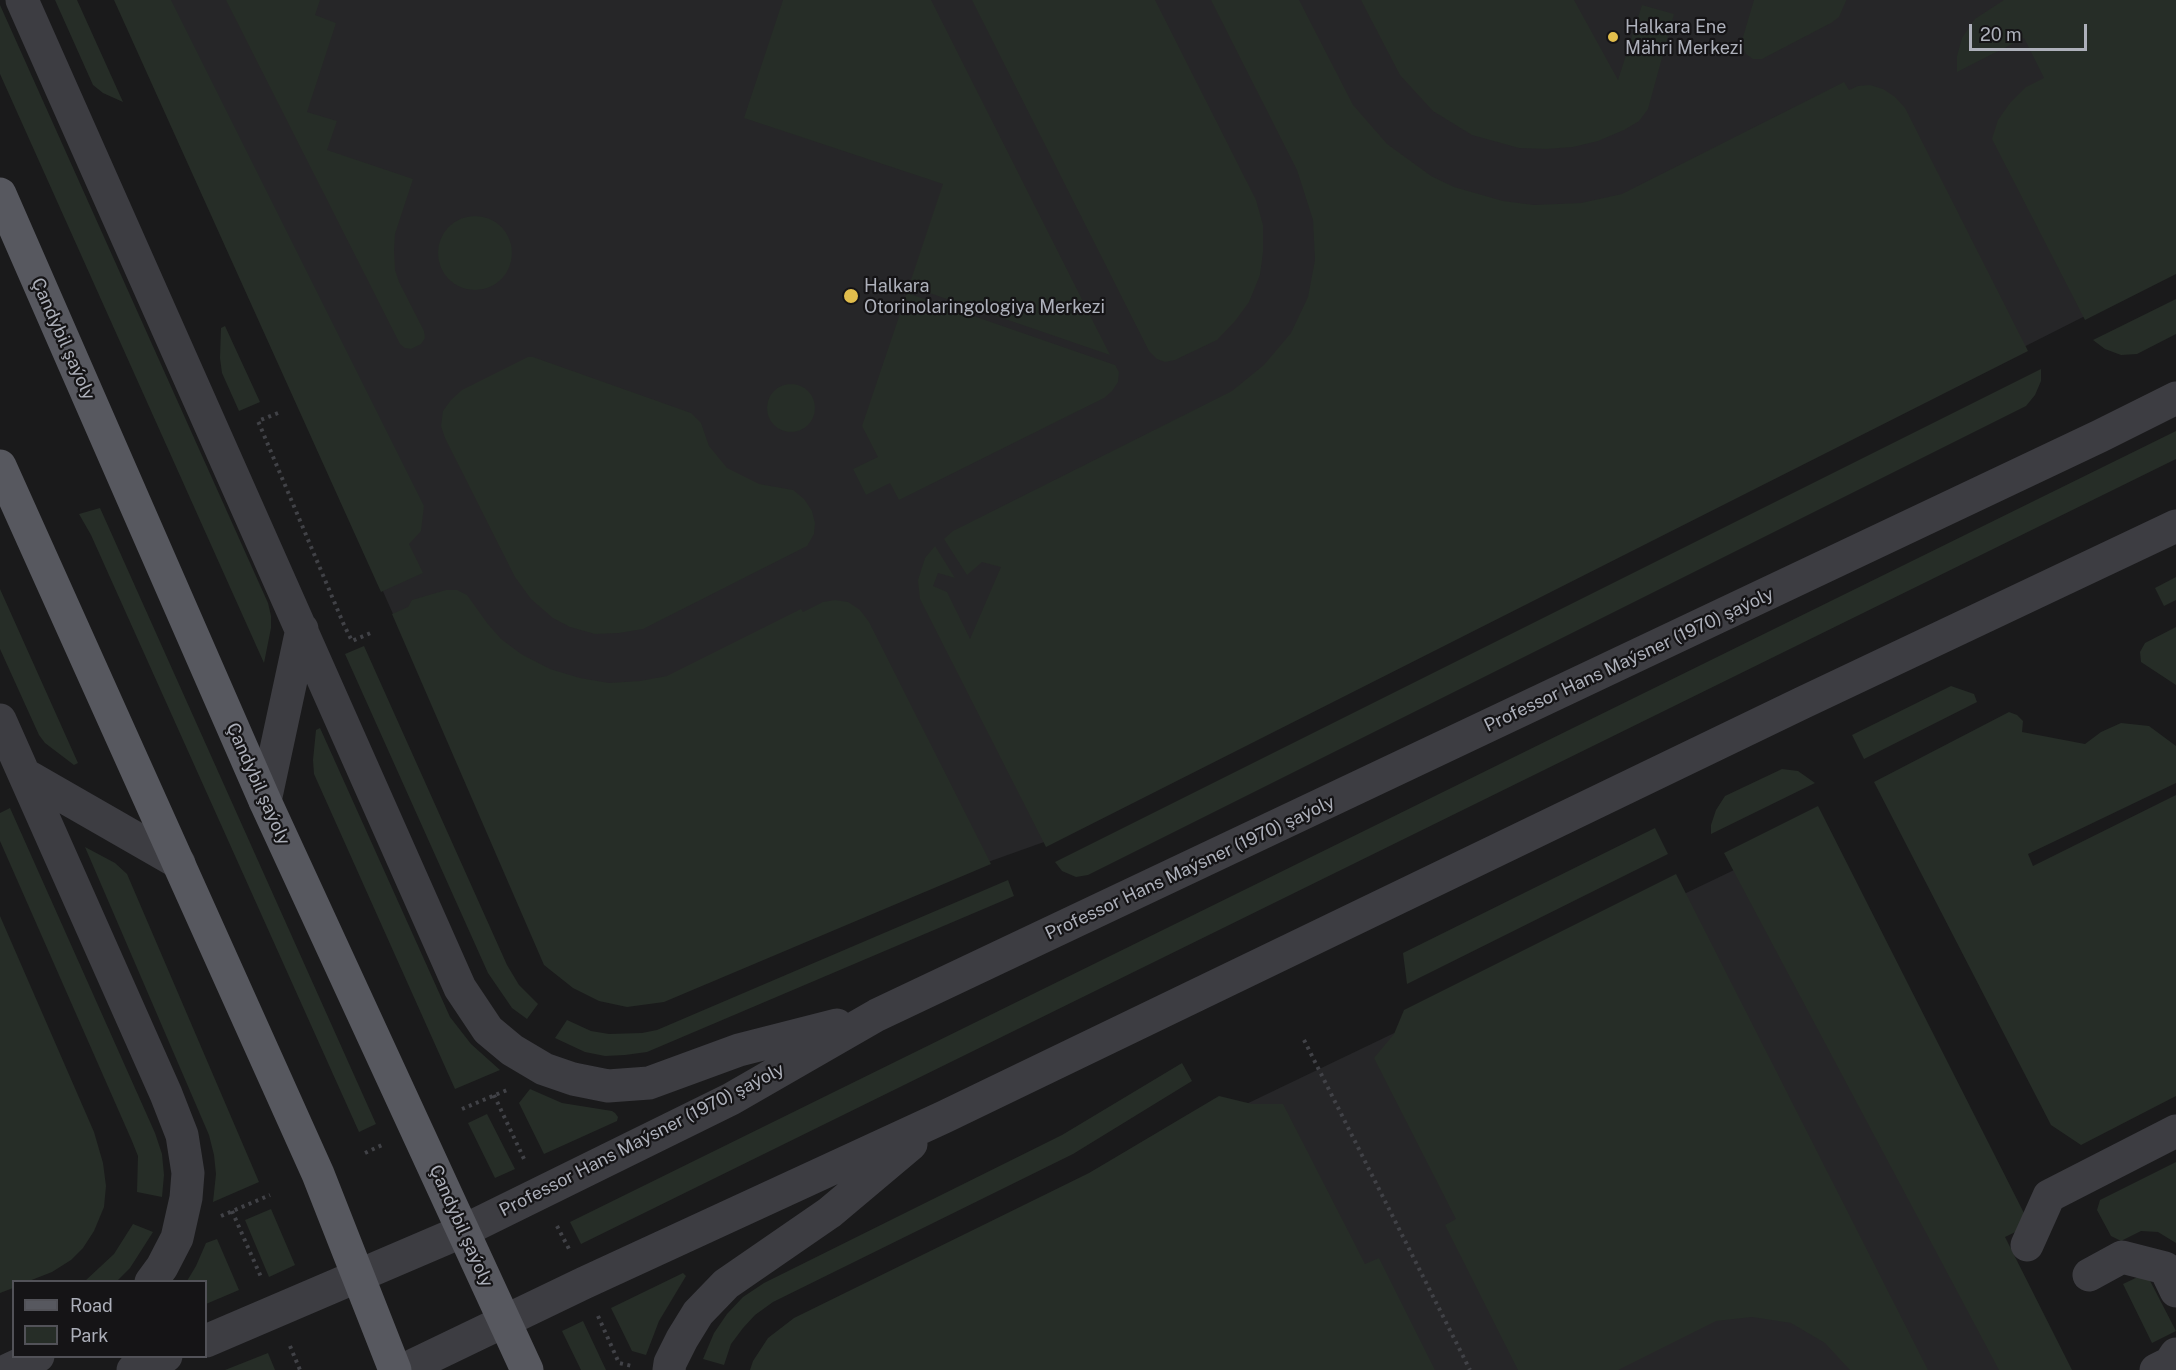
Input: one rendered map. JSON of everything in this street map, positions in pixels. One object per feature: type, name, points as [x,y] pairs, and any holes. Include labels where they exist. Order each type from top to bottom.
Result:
[{"type":"main road","name":"Çandybil şaýoly","points":[[0,194],[265,801],[527,1370]]},
{"type":"main road","points":[[0,466],[318,1174],[395,1370]]},
{"type":"street","points":[[22,0],[460,988],[488,1030],[512,1050],[544,1068],[573,1079],[608,1086],[648,1083],[739,1050],[877,1015]]},
{"type":"street","name":"Professor Hans Maýsner (1970) şaýoly","points":[[207,1341],[463,1231],[731,1100],[877,1015],[2176,398]]},
{"type":"street","points":[[403,1370],[944,1117],[1802,703],[2176,526]]},
{"type":"street","points":[[265,801],[302,629]]},
{"type":"street","points":[[0,720],[166,1094],[182,1135],[188,1173],[186,1198],[177,1238],[162,1267],[152,1280]]},
{"type":"street","points":[[24,774],[179,863]]},
{"type":"street","points":[[669,1370],[682,1339],[698,1313],[726,1284],[829,1213],[944,1117]]},
{"type":"street","points":[[2027,1245],[2049,1196],[2176,1131]]},
{"type":"street","points":[[2089,1275],[2122,1257],[2165,1268],[2176,1291]]},
{"type":"street","points":[[2156,1370],[2170,1363],[2176,1354]]},
{"type":"street","points":[[8,1370],[34,1358]]},
{"type":"street","points":[[133,1370],[161,1358]]},
{"type":"path","points":[[278,413],[258,421],[344,625],[352,641],[373,632]]},
{"type":"path","points":[[1304,1040],[1470,1370]]},
{"type":"path","points":[[462,1109],[507,1090],[511,1083]]},
{"type":"path","points":[[494,1095],[527,1164]]},
{"type":"path","points":[[365,1153],[382,1145]]},
{"type":"path","points":[[217,1218],[270,1195]]},
{"type":"path","points":[[232,1211],[262,1280]]},
{"type":"path","points":[[556,1225],[569,1250]]},
{"type":"path","points":[[598,1315],[619,1363],[627,1367],[637,1367]]},
{"type":"path","points":[[288,1340],[300,1370]]},
{"type":"shaded area","name":"Halkara Otorinolaringologiya Merkezi","points":[[161,0],[1251,0],[1550,586],[1044,842],[988,862],[547,963],[359,537]]},
{"type":"shaded area","points":[[1253,0],[2176,0],[2176,270],[1553,585]]},
{"type":"shaded area","points":[[1782,847],[2043,1370],[753,1370],[796,1320]]},
{"type":"green space","points":[[55,0],[77,0],[123,102],[103,93],[93,85]]},
{"type":"green space","points":[[114,0],[171,0],[424,506],[421,531],[409,544],[423,573],[381,592]]},
{"type":"green space","points":[[226,0],[320,0],[315,15],[336,23],[307,112],[337,121],[327,150],[413,179],[395,234],[394,251],[395,270],[399,282],[424,331],[425,338],[421,344],[411,349],[400,344]]},
{"type":"green space","points":[[783,0],[931,0],[1110,355],[909,286],[943,184],[744,118]]},
{"type":"green space","points":[[972,0],[1155,0],[1256,200],[1263,225],[1260,275],[1249,302],[1217,340],[1175,360],[1165,362],[1157,359],[1149,351]]},
{"type":"green space","points":[[1211,0],[1299,0],[1353,105],[1387,144],[1431,176],[1454,187],[1503,201],[1534,205],[1581,203],[1622,194],[1844,82],[1849,90],[1858,86],[1870,85],[1883,89],[1905,108],[2028,351],[1046,847],[920,599],[918,580],[925,558],[935,546],[955,578],[938,573],[933,586],[947,592],[970,639],[1001,567],[982,562],[967,575],[944,539],[953,531],[1232,391],[1264,365],[1291,333],[1308,297],[1315,260],[1313,220],[1297,170]]},
{"type":"green space","points":[[1361,0],[1574,0],[1618,80],[1642,5],[1674,14],[1648,109],[1639,121],[1598,141],[1573,147],[1519,148],[1472,135],[1433,111],[1400,75]]},
{"type":"green space","points":[[1754,0],[1846,1],[1839,17],[1831,23],[1762,59],[1753,59],[1746,54],[1742,46]]},
{"type":"green space","points":[[2004,0],[2176,0],[2176,274],[2085,320],[1992,139],[1998,120],[2010,103],[2026,87],[2044,78],[2024,38],[1957,72],[1957,56],[1962,38],[1975,19]]},
{"type":"green space","points":[[0,5],[268,603],[271,628],[264,663],[0,74]]},
{"type":"green space","points":[[475,216],[489,219],[501,227],[509,239],[512,253],[509,267],[501,279],[489,287],[475,290],[461,287],[449,279],[441,267],[438,253],[441,239],[449,227],[461,219]]},
{"type":"green space","points":[[907,293],[1115,365],[1119,372],[1118,382],[1104,398],[899,500],[890,483],[866,495],[853,469],[878,457],[862,426]]},
{"type":"green space","points":[[2176,299],[2176,334],[2137,354],[2121,355],[2105,349],[2093,340]]},
{"type":"green space","points":[[225,326],[260,402],[239,411],[222,373],[221,328]]},
{"type":"green space","points":[[528,357],[691,413],[701,423],[709,446],[727,468],[759,484],[793,490],[804,499],[812,511],[815,523],[814,534],[807,546],[643,629],[595,634],[570,627],[553,618],[531,599],[515,577],[441,426],[443,411],[462,390]]},
{"type":"green space","points":[[2041,369],[2041,381],[2035,395],[2026,406],[1088,875],[1076,877],[1062,871],[1055,862]]},
{"type":"green space","points":[[786,384],[796,384],[808,391],[815,403],[815,413],[808,425],[796,432],[786,432],[771,421],[767,413],[767,403],[778,388]]},
{"type":"green space","points":[[2176,431],[2176,459],[581,1244],[570,1222]]},
{"type":"green space","points":[[100,508],[376,1124],[359,1132],[91,535],[79,514]]},
{"type":"green space","points":[[2176,577],[2176,600],[2164,606],[2155,588]]},
{"type":"green space","points":[[0,589],[78,763],[74,765],[45,743],[39,735],[0,649]]},
{"type":"green space","points":[[446,590],[457,590],[467,595],[501,639],[521,654],[550,669],[580,678],[609,683],[667,676],[801,609],[803,612],[823,602],[835,600],[848,602],[860,610],[869,622],[991,864],[664,1002],[627,1007],[599,1001],[573,988],[544,965],[392,614],[408,607],[412,600]]},
{"type":"green space","points":[[2176,627],[2176,685],[2141,662],[2140,652],[2145,643]]},
{"type":"green space","points":[[364,646],[507,965],[519,985],[538,1004],[527,1019],[512,1008],[488,973],[345,654]]},
{"type":"green space","points":[[1951,686],[1974,694],[1977,702],[1864,759],[1852,735]]},
{"type":"green space","points":[[2009,712],[2017,715],[2023,721],[2022,732],[2085,744],[2101,732],[2121,723],[2149,726],[2176,746],[2176,783],[2028,854],[2033,866],[2176,795],[2176,1096],[2081,1145],[2051,1125],[1874,782]]},
{"type":"green space","points":[[320,728],[450,1017],[471,1044],[500,1070],[455,1089],[314,774],[316,730]]},
{"type":"green space","points":[[1782,769],[1798,771],[1815,783],[1711,834],[1711,825],[1716,810],[1725,796]]},
{"type":"green space","points":[[1818,806],[2030,1225],[2005,1237],[2072,1370],[1999,1370],[1724,853]]},
{"type":"green space","points":[[10,808],[155,1133],[162,1154],[164,1175],[162,1197],[137,1192],[138,1156],[0,841],[0,813]]},
{"type":"green space","points":[[1655,828],[1668,854],[1407,984],[1403,953]]},
{"type":"green space","points":[[85,847],[115,863],[127,874],[259,1182],[213,1202],[216,1174],[209,1135]]},
{"type":"green space","points":[[1676,874],[1928,1370],[1850,1370],[1825,1343],[1791,1323],[1752,1317],[1716,1321],[1618,1370],[1518,1370],[1445,1225],[1456,1219],[1374,1058],[1394,1034],[1404,1010]]},
{"type":"green space","points":[[1008,880],[1014,896],[647,1052],[605,1056],[585,1052],[555,1038],[567,1020],[591,1031],[609,1034],[657,1030]]},
{"type":"green space","points":[[0,916],[94,1132],[103,1163],[106,1186],[104,1207],[94,1231],[83,1248],[71,1260],[52,1272],[32,1280],[12,1280],[12,1288],[0,1293]]},
{"type":"green space","points":[[1182,1063],[1192,1081],[1073,1154],[773,1302],[755,1315],[743,1328],[731,1344],[724,1365],[703,1359],[714,1333],[727,1314],[743,1297],[764,1283],[1062,1135]]},
{"type":"green space","points":[[530,1089],[562,1103],[612,1111],[618,1117],[617,1121],[544,1154],[519,1103]]},
{"type":"green space","points":[[1219,1096],[1252,1104],[1283,1104],[1365,1264],[1379,1258],[1435,1370],[750,1370],[768,1338],[794,1318],[1089,1173]]},
{"type":"green space","points":[[487,1114],[515,1169],[495,1178],[468,1123]]},
{"type":"green space","points":[[2176,1162],[2176,1243],[2158,1232],[2141,1231],[2121,1241],[2111,1236],[2097,1210],[2100,1200]]},
{"type":"green space","points":[[271,1209],[295,1265],[269,1277],[245,1220]]},
{"type":"green space","points":[[133,1224],[153,1232],[130,1268],[118,1280],[86,1280],[114,1254]]},
{"type":"green space","points":[[217,1239],[239,1290],[207,1304],[207,1280],[188,1280],[206,1243]]},
{"type":"green space","points":[[683,1273],[686,1276],[659,1321],[646,1355],[632,1351],[611,1308]]},
{"type":"green space","points":[[2146,1273],[2176,1331],[2152,1343],[2123,1284]]},
{"type":"green space","points":[[583,1321],[606,1370],[581,1370],[562,1331]]},
{"type":"green space","points":[[268,1353],[275,1370],[225,1370]]},
{"type":"place","name":"Halkara Ene Mähri Merkezi","points":[[1613,37]]},
{"type":"place","name":"Halkara Otorinolaringologiya Merkezi","points":[[851,296]]}]
